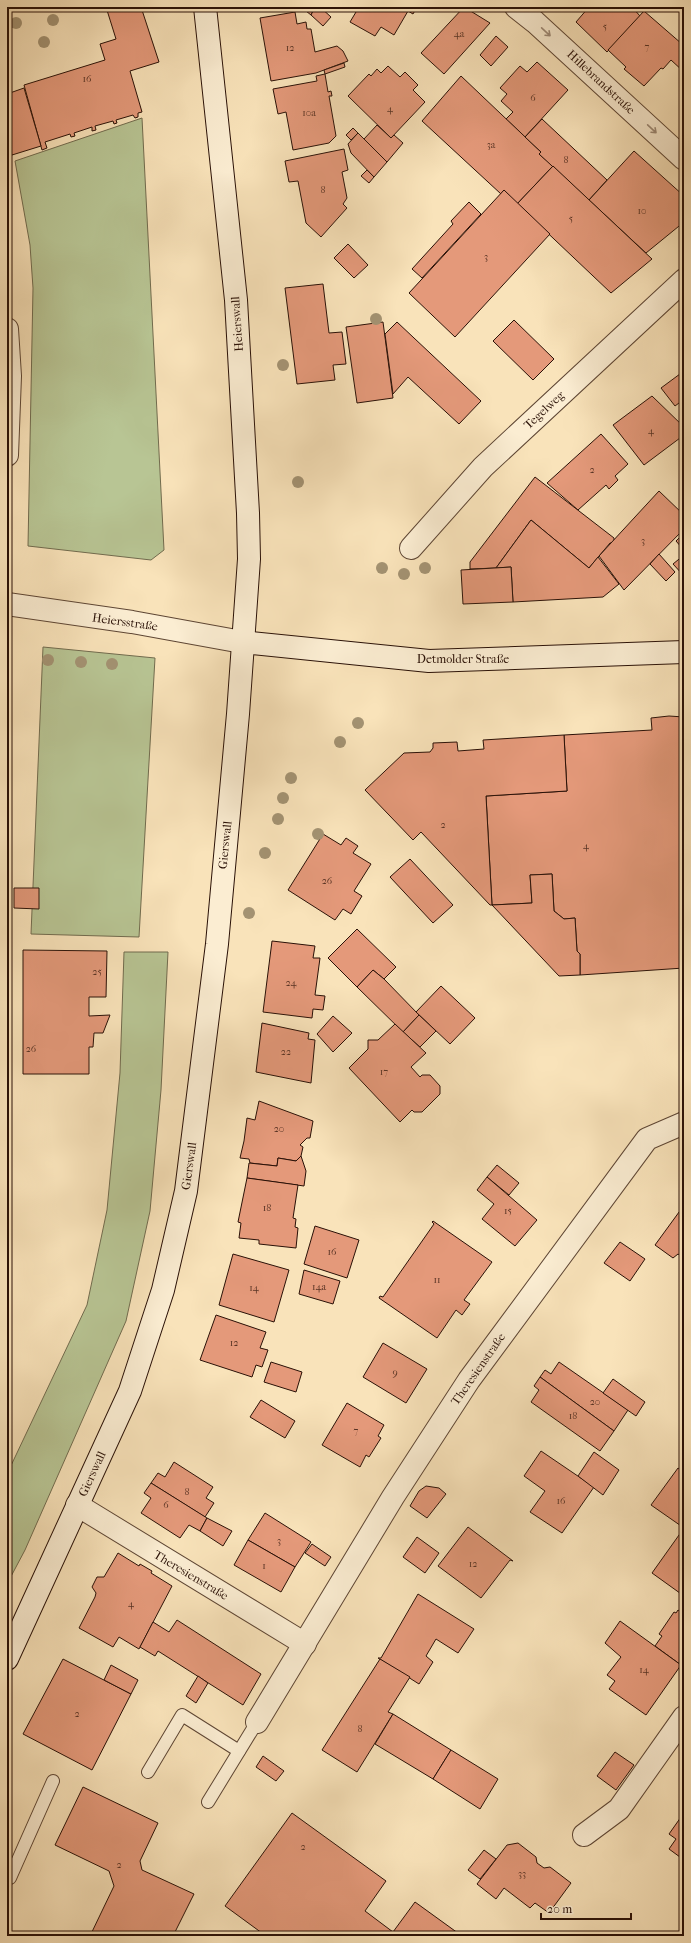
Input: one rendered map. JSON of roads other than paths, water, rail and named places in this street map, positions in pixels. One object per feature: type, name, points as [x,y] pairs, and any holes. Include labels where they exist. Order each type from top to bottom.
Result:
[{"type":"street","name":"Heierswall","points":[[205,7],[237,308],[249,559],[242,642]]},
{"type":"street","name":"Hillebrandstraße","points":[[516,7],[535,22],[684,159]]},
{"type":"street","name":"Tegelweg","points":[[411,548],[483,466],[684,280]]},
{"type":"street","points":[[7,329],[10,376],[7,455]]},
{"type":"street","name":"Heiersstraße","points":[[7,604],[132,622],[242,642]]},
{"type":"street","name":"Detmolder Straße","points":[[242,642],[429,661],[684,652]]},
{"type":"street","name":"Gierswall","points":[[7,1659],[130,1391],[163,1290],[186,1191],[217,944],[238,714],[242,642]]},
{"type":"street","name":"Theresienstraße","points":[[257,1722],[393,1497],[469,1380],[647,1139],[684,1123]]},
{"type":"street","name":"Theresienstraße","points":[[77,1505],[305,1644]]},
{"type":"street","points":[[584,1835],[619,1809],[684,1717]]},
{"type":"lane","points":[[148,1772],[182,1715],[239,1751]]},
{"type":"lane","points":[[208,1802],[257,1722]]},
{"type":"lane","points":[[10,1878],[53,1781]]}]
